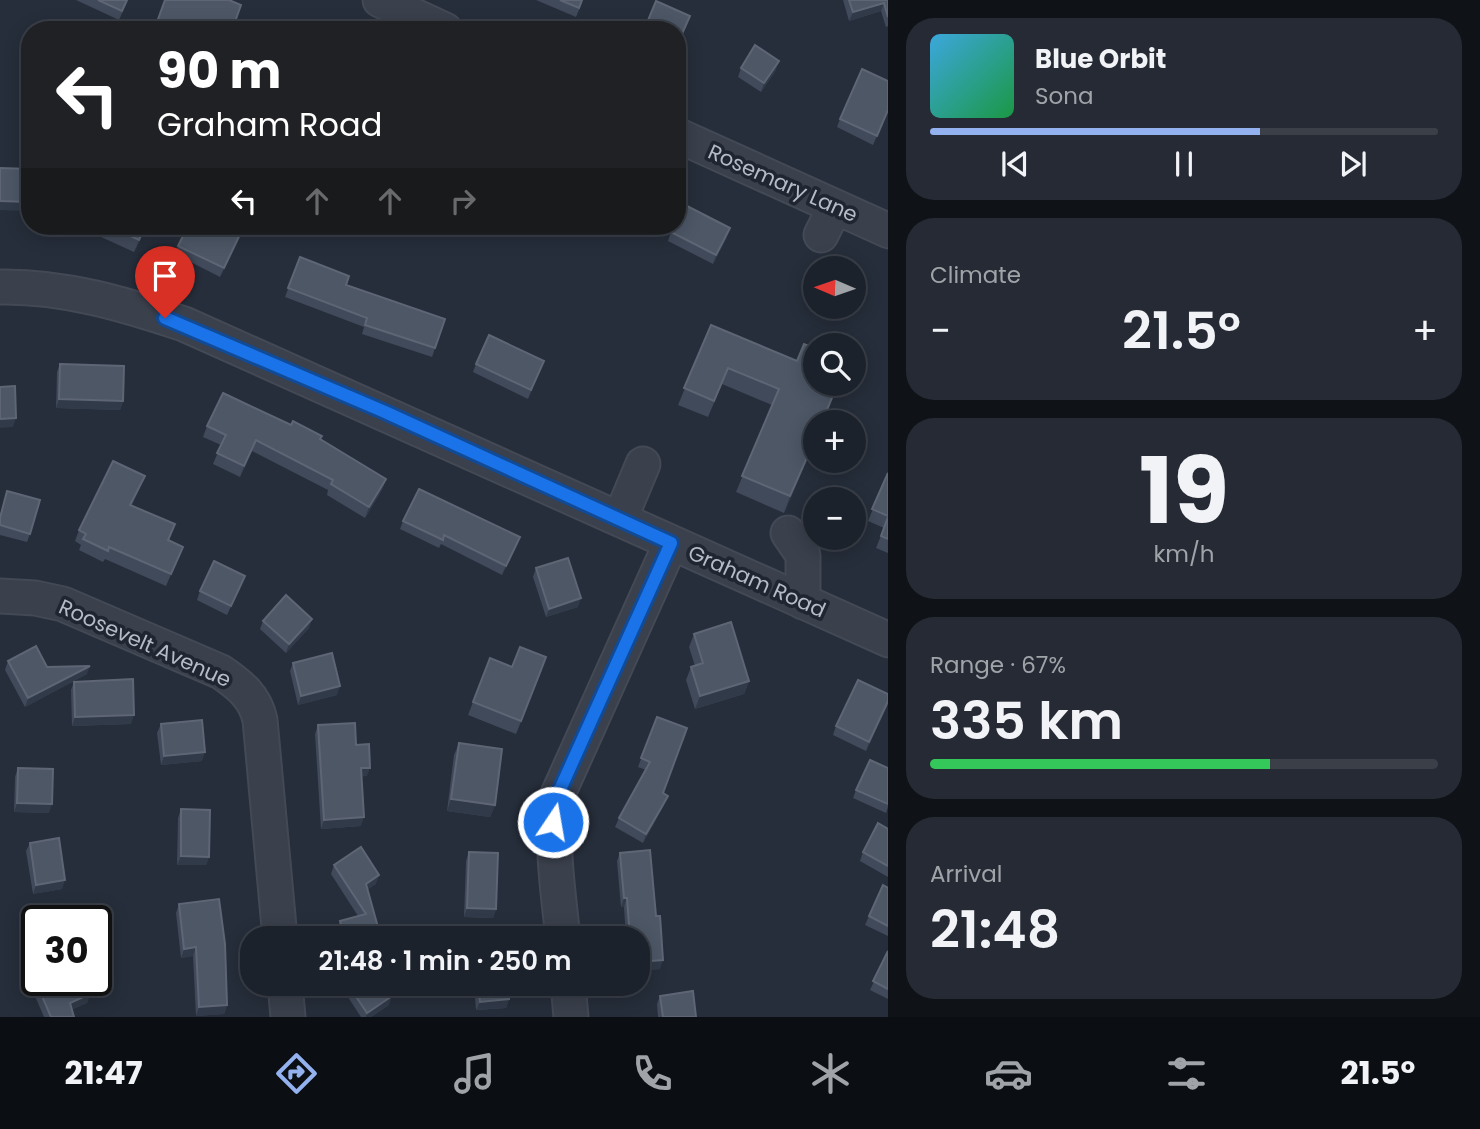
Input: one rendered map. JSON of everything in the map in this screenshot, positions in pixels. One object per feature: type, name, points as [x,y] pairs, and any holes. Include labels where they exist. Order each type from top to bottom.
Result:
[{"type":"street","points":[[380,0],[426,21]]},
{"type":"street","name":"Rosemary Lane","points":[[686,140],[828,221],[878,235]]},
{"type":"street","name":"Graham Road","points":[[0,286],[84,294],[128,305],[184,324],[888,640]]},
{"type":"street","points":[[620,519],[643,464]]},
{"type":"street","points":[[788,533],[803,555],[803,602]]},
{"type":"street","points":[[562,926],[553,842],[558,794],[671,543]]},
{"type":"street","name":"Roosevelt Avenue","points":[[0,596],[35,598],[86,612],[221,672],[252,698],[260,720],[279,926]]},
{"type":"street","points":[[286,996],[288,1017]]},
{"type":"street","points":[[569,996],[571,1017]]},
{"type":"building","points":[[98,0],[127,0],[122,11]]},
{"type":"building","points":[[165,0],[229,0],[241,5],[235,21],[157,21]]},
{"type":"building","points":[[560,0],[582,0],[579,8]]},
{"type":"building","points":[[849,0],[888,0],[888,17],[884,3],[853,12]]},
{"type":"building","points":[[656,1],[690,16],[686,25],[686,21],[648,21]]},
{"type":"building","points":[[755,45],[779,61],[764,83],[741,68]]},
{"type":"building","points":[[862,69],[888,81],[888,110],[877,136],[840,119]]},
{"type":"building","points":[[0,168],[21,169],[21,202],[0,201]]},
{"type":"building","points":[[686,206],[730,228],[716,255],[677,235],[686,235]]},
{"type":"building","points":[[128,235],[141,235],[139,240]]},
{"type":"building","points":[[184,235],[240,235],[224,268],[178,246]]},
{"type":"building","points":[[300,257],[349,276],[346,285],[445,319],[435,348],[365,325],[367,318],[288,288]]},
{"type":"building","points":[[711,325],[797,361],[803,346],[803,396],[833,396],[827,410],[803,410],[803,466],[790,496],[742,476],[779,389],[728,368],[714,401],[684,388]]},
{"type":"building","points":[[489,335],[544,361],[531,390],[476,364]]},
{"type":"building","points":[[60,364],[124,366],[123,401],[59,399]]},
{"type":"building","points":[[15,386],[16,418],[0,419],[0,387]]},
{"type":"building","points":[[223,393],[291,425],[293,421],[322,436],[320,439],[386,479],[369,507],[331,484],[333,480],[256,440],[244,466],[217,453],[226,435],[207,426]]},
{"type":"building","points":[[113,461],[145,476],[130,505],[175,524],[168,540],[183,547],[171,574],[109,547],[108,551],[83,539],[86,534],[79,530]]},
{"type":"building","points":[[888,473],[888,516],[872,509]]},
{"type":"building","points":[[419,489],[520,537],[506,566],[444,535],[443,540],[403,521]]},
{"type":"building","points":[[7,491],[40,500],[30,534],[0,525]]},
{"type":"building","points":[[888,517],[888,539],[881,536]]},
{"type":"building","points":[[568,558],[581,598],[549,609],[536,568]]},
{"type":"building","points":[[214,561],[245,576],[231,606],[200,591]]},
{"type":"building","points":[[286,595],[312,619],[289,644],[263,621]]},
{"type":"building","points":[[731,622],[749,681],[700,696],[691,667],[703,663],[694,634]]},
{"type":"building","points":[[36,646],[47,667],[90,666],[28,698],[8,661]]},
{"type":"building","points":[[520,647],[546,657],[521,721],[473,702],[490,658],[512,667]]},
{"type":"building","points":[[332,653],[340,686],[301,696],[293,663]]},
{"type":"building","points":[[133,679],[134,715],[75,717],[74,682]]},
{"type":"building","points":[[858,680],[888,694],[888,701],[869,742],[836,726]]},
{"type":"building","points":[[657,717],[687,728],[663,793],[668,796],[646,834],[619,818],[650,762],[641,758]]},
{"type":"building","points":[[202,720],[205,752],[164,756],[161,724]]},
{"type":"building","points":[[355,723],[356,745],[369,744],[370,768],[361,768],[364,817],[324,820],[318,725]]},
{"type":"building","points":[[459,743],[502,749],[495,805],[451,799]]},
{"type":"building","points":[[870,760],[888,768],[888,804],[856,790]]},
{"type":"building","points":[[18,768],[53,769],[52,804],[17,803]]},
{"type":"building","points":[[181,809],[210,810],[209,857],[181,856]]},
{"type":"building","points":[[878,823],[888,829],[888,866],[863,852]]},
{"type":"building","points":[[59,838],[65,880],[36,885],[30,843]]},
{"type":"building","points":[[361,847],[379,875],[366,884],[378,926],[341,926],[340,921],[366,914],[334,865]]},
{"type":"building","points":[[650,850],[656,916],[660,916],[663,960],[650,961],[650,926],[629,926],[620,853]]},
{"type":"building","points":[[469,852],[498,853],[496,909],[467,908]]},
{"type":"building","points":[[883,885],[888,888],[888,926],[869,916]]},
{"type":"building","points":[[219,899],[225,944],[227,1005],[199,1007],[196,947],[184,949],[179,904]]},
{"type":"building","points":[[888,951],[888,989],[873,981]]},
{"type":"building","points":[[693,991],[696,1017],[663,1017],[660,996]]},
{"type":"building","points":[[42,996],[86,996],[70,1003],[74,1017],[51,1017]]},
{"type":"building","points":[[356,996],[392,996],[367,1013]]},
{"type":"building","points":[[479,996],[509,996],[509,999],[480,1002]]},
{"type":"route","points":[[165,318],[385,412],[671,543],[558,794],[553,822]]}]
